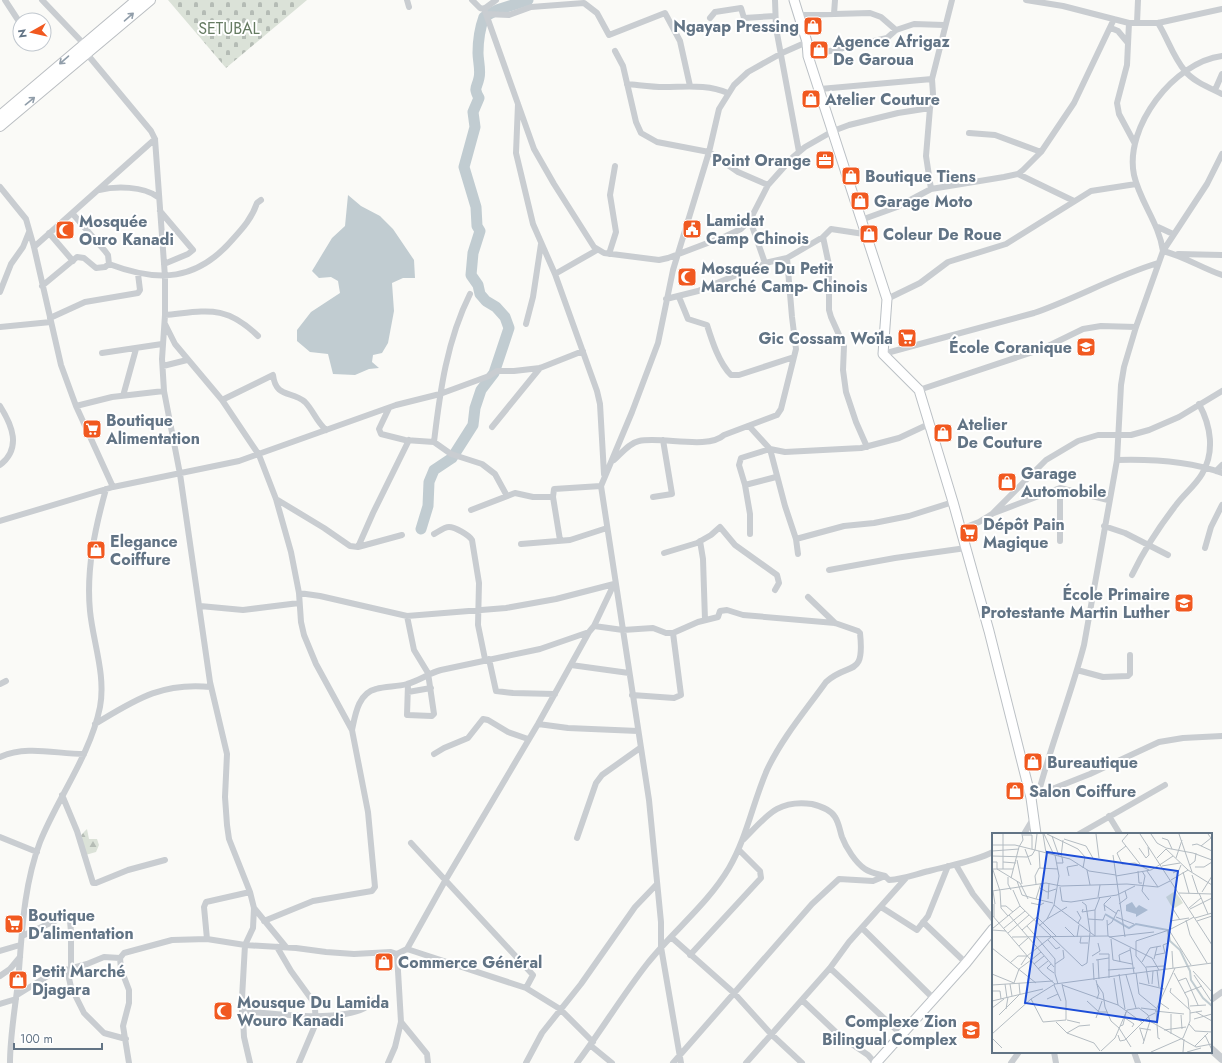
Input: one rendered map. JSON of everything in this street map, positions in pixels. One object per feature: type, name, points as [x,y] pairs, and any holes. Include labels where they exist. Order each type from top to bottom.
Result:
[{"type":"main road","points":[[0,116],[83,43],[137,0]]},
{"type":"main road","points":[[0,126],[150,0]]},
{"type":"main road","points":[[794,0],[807,42],[808,56],[820,89],[864,234],[887,299],[883,354],[919,390],[961,529],[1035,796],[1034,818],[1036,833]]},
{"type":"main road","points":[[876,1063],[966,963],[992,930]]},
{"type":"street","points":[[5,0],[13,12]]},
{"type":"street","points":[[42,0],[83,43]]},
{"type":"street","points":[[407,0],[409,7]]},
{"type":"street","points":[[472,0],[485,11],[509,15],[531,7],[584,3],[597,13],[609,35],[665,13],[680,41],[690,86]]},
{"type":"street","points":[[485,11],[496,0]]},
{"type":"street","points":[[775,0],[775,16],[799,152]]},
{"type":"street","points":[[834,14],[835,0]]},
{"type":"street","points":[[931,189],[926,156],[932,79],[944,25],[952,0]]},
{"type":"street","points":[[1026,0],[1063,6],[1129,23],[1158,22],[1222,9]]},
{"type":"street","points":[[1063,6],[1066,0]]},
{"type":"street","points":[[1137,23],[1138,0]]},
{"type":"street","points":[[710,18],[715,12],[741,8],[744,18],[775,16]]},
{"type":"street","points":[[485,11],[537,154],[554,184],[597,250],[609,254],[659,260],[734,233],[750,220],[768,185],[799,152],[833,131],[858,122],[930,108]]},
{"type":"street","points":[[799,15],[876,14],[896,30]]},
{"type":"street","points":[[861,220],[897,207],[931,189],[1018,174],[1041,152],[1074,103],[1114,19]]},
{"type":"street","points":[[1158,22],[1176,58],[1186,72],[1222,94]]},
{"type":"street","points":[[1129,23],[1127,65],[1117,104],[1119,114],[1134,142]]},
{"type":"street","points":[[808,56],[887,38],[896,30],[914,24],[944,25]]},
{"type":"street","points":[[1111,28],[1118,31],[1128,43]]},
{"type":"street","points":[[681,1063],[661,947],[661,922],[649,800],[628,673],[623,630],[614,584],[601,486],[604,475],[635,406],[658,343],[666,299],[709,152],[718,114],[728,94],[748,72],[782,53],[807,42]]},
{"type":"street","points":[[615,50],[623,66],[636,122],[641,133],[645,137],[656,142],[709,152],[738,172],[768,185]]},
{"type":"street","points":[[87,54],[151,131],[155,139],[165,277],[165,315],[162,344],[164,391],[180,474],[211,687],[227,754],[225,809],[230,839],[250,892],[254,908],[253,928],[246,944],[242,1011],[244,1037],[250,1063]]},
{"type":"street","points":[[1163,251],[1158,227],[1136,184],[1133,166],[1134,142],[1150,109],[1175,78],[1200,64],[1222,56]]},
{"type":"street","points":[[1215,90],[1222,74]]},
{"type":"street","points":[[820,89],[932,79]]},
{"type":"street","points":[[627,84],[664,87],[690,86],[712,88],[728,94]]},
{"type":"street","points":[[518,101],[516,153],[533,224],[555,274],[578,334],[599,398],[604,475]]},
{"type":"street","points":[[969,133],[995,135],[1041,152]]},
{"type":"street","points":[[34,247],[155,139]]},
{"type":"street","points":[[1035,796],[1077,670],[1089,619],[1108,500],[1117,460],[1120,436],[1121,385],[1124,367],[1136,327],[1163,251],[1207,184],[1222,154]]},
{"type":"street","points":[[609,254],[616,232],[610,195],[615,166]]},
{"type":"street","points":[[1018,174],[1074,201]]},
{"type":"street","points":[[887,299],[920,283],[948,262],[1006,244],[1091,191],[1136,184]]},
{"type":"street","points":[[0,187],[22,213],[34,247],[61,365],[76,406],[113,487]]},
{"type":"street","points":[[98,190],[117,187],[146,191],[158,197]]},
{"type":"street","points":[[109,264],[138,274],[165,277],[198,267],[219,255],[248,221],[254,213],[257,203],[261,200]]},
{"type":"street","points":[[160,211],[193,250],[188,254],[164,264]]},
{"type":"street","points":[[72,213],[108,255],[109,264]]},
{"type":"street","points":[[750,220],[765,263]]},
{"type":"street","points":[[1158,227],[1173,234]]},
{"type":"street","points":[[666,299],[679,297],[765,263],[787,258],[823,237],[831,229],[864,234]]},
{"type":"street","points":[[0,292],[11,264],[23,247],[29,232]]},
{"type":"street","points":[[49,233],[74,260]]},
{"type":"street","points":[[823,237],[829,265],[829,301],[831,317],[844,346],[843,370],[846,392],[856,422],[867,447]]},
{"type":"street","points":[[526,324],[533,297],[541,244]]},
{"type":"street","points":[[555,274],[597,250]]},
{"type":"street","points":[[1163,251],[1176,254],[1222,255]]},
{"type":"street","points":[[1176,254],[1195,265],[1222,275]]},
{"type":"street","points":[[42,286],[74,260],[80,257],[96,268],[105,267],[109,264]]},
{"type":"street","points":[[611,462],[634,443],[663,440],[680,442],[712,441],[777,415],[780,412],[794,357],[796,340],[792,317],[787,258]]},
{"type":"street","points":[[883,354],[956,333],[993,325],[1040,310],[1129,272],[1158,263]]},
{"type":"street","points":[[0,327],[51,320],[85,302],[138,293],[140,290],[138,274]]},
{"type":"street","points":[[434,442],[440,394],[454,333],[470,294]]},
{"type":"street","points":[[679,297],[688,318],[707,325],[710,337],[721,360],[731,375],[739,375],[794,357]]},
{"type":"street","points":[[165,315],[215,310],[230,314],[258,336]]},
{"type":"street","points":[[164,323],[170,337],[187,360],[222,400],[259,455],[276,499],[291,552],[299,593],[302,628],[309,648],[352,730],[368,812],[375,887],[372,891],[313,901],[264,921]]},
{"type":"street","points":[[919,390],[1042,349],[1084,329],[1101,326],[1136,327]]},
{"type":"street","points":[[102,353],[162,344]]},
{"type":"street","points":[[123,396],[136,349]]},
{"type":"street","points":[[0,522],[113,487],[180,474],[259,455],[389,408],[440,394],[489,376],[497,371],[540,368],[583,351]]},
{"type":"street","points":[[163,366],[187,360]]},
{"type":"street","points":[[492,427],[540,368]]},
{"type":"street","points":[[222,400],[273,375],[276,387],[284,393],[303,401],[326,430]]},
{"type":"street","points":[[76,406],[112,397],[164,391]]},
{"type":"street","points":[[992,514],[1052,456],[1078,441],[1092,436],[1120,436],[1140,433],[1165,424],[1222,391]]},
{"type":"street","points":[[1132,575],[1143,551],[1177,503],[1206,467],[1209,452],[1210,431],[1199,404]]},
{"type":"street","points":[[0,406],[11,426],[14,440],[13,448],[0,465]]},
{"type":"street","points":[[389,408],[380,426],[379,432],[384,435],[409,440],[434,442],[451,454],[486,466],[495,474],[507,496]]},
{"type":"street","points":[[748,426],[770,449],[781,452],[808,452],[838,451],[867,447],[899,438],[929,424]]},
{"type":"street","points":[[358,547],[372,513],[409,440]]},
{"type":"street","points":[[653,497],[672,494],[663,440]]},
{"type":"street","points":[[770,449],[776,477],[796,539],[798,554]]},
{"type":"street","points":[[750,534],[750,514],[739,461],[741,458],[770,449]]},
{"type":"street","points":[[1117,460],[1146,460],[1206,467],[1219,472],[1222,465]]},
{"type":"street","points":[[745,485],[776,477]]},
{"type":"street","points":[[560,540],[553,497],[554,489],[601,486]]},
{"type":"street","points":[[961,529],[979,522],[992,514],[1060,488],[1108,500]]},
{"type":"street","points":[[1060,488],[1060,541]]},
{"type":"street","points":[[10,1063],[17,997],[20,945],[28,887],[37,852],[62,795],[84,754],[100,706],[100,676],[90,609],[91,566],[98,519],[106,489]]},
{"type":"street","points":[[471,510],[515,493],[533,497],[553,497]]},
{"type":"street","points":[[276,499],[324,528],[350,546],[358,547],[402,535]]},
{"type":"street","points":[[796,539],[844,526],[874,523],[909,516],[953,502]]},
{"type":"street","points":[[1205,548],[1211,527],[1222,505]]},
{"type":"street","points":[[1104,526],[1125,533],[1168,555]]},
{"type":"street","points":[[434,534],[448,527],[452,527],[468,535],[472,540],[479,583],[477,611],[478,625],[496,690],[513,693],[555,694]]},
{"type":"street","points":[[664,553],[700,541],[720,527],[735,545],[777,575],[779,582],[775,590]]},
{"type":"street","points":[[521,544],[570,540],[607,528]]},
{"type":"street","points":[[700,541],[703,559],[706,620]]},
{"type":"street","points":[[829,570],[895,558],[966,548]]},
{"type":"street","points":[[299,593],[320,596],[407,616],[477,611],[528,605],[614,584]]},
{"type":"street","points":[[129,1063],[123,1026],[129,1003],[129,990],[121,969],[120,958],[124,953],[172,940],[207,939],[354,954],[391,952],[397,954],[407,949],[445,881],[538,724],[589,632],[594,626],[614,584]]},
{"type":"street","points":[[808,597],[835,623]]},
{"type":"street","points":[[200,606],[243,610],[299,603]]},
{"type":"street","points":[[577,1063],[592,1044],[616,1007],[661,947],[696,913],[728,870],[739,850],[768,768],[785,738],[826,682],[832,677],[857,666],[859,663],[860,633],[835,623],[743,615],[726,610],[720,611],[718,617],[673,633],[662,633],[653,628],[623,630],[594,626]]},
{"type":"street","points":[[407,616],[414,650],[428,674],[434,714],[429,717],[407,715],[408,684]]},
{"type":"street","points":[[352,730],[357,710],[370,691],[408,684],[428,674],[487,659],[540,649],[589,632]]},
{"type":"street","points":[[632,696],[674,698],[681,694],[673,633]]},
{"type":"street","points":[[1077,670],[1103,677],[1128,676],[1130,674],[1130,655]]},
{"type":"street","points":[[571,665],[628,673]]},
{"type":"street","points":[[95,724],[152,692],[188,686],[211,687]]},
{"type":"street","points":[[408,692],[431,688]]},
{"type":"street","points":[[434,754],[468,738],[483,719],[488,720],[508,732],[528,739]]},
{"type":"street","points":[[538,724],[568,728],[638,731]]},
{"type":"street","points":[[1035,796],[1090,774],[1159,742],[1182,738],[1222,736]]},
{"type":"street","points":[[577,838],[599,779],[606,772],[640,748]]},
{"type":"street","points":[[0,757],[9,753],[26,751],[84,754]]},
{"type":"street","points":[[1081,833],[1165,785]]},
{"type":"street","points":[[62,795],[77,831],[92,883],[96,883],[128,870],[165,860]]},
{"type":"street","points":[[741,842],[773,810],[791,803],[817,805],[833,814],[836,818],[844,842],[861,866],[870,872],[885,876],[889,880],[906,878],[992,854]]},
{"type":"street","points":[[1109,816],[1119,833]]},
{"type":"street","points":[[1025,833],[1034,818]]},
{"type":"street","points":[[0,838],[37,852]]},
{"type":"street","points":[[411,843],[533,975],[526,988]]},
{"type":"street","points":[[690,955],[761,878],[760,871],[739,850]]},
{"type":"street","points":[[956,865],[973,894],[992,918]]},
{"type":"street","points":[[881,907],[917,930],[928,916],[948,866]]},
{"type":"street","points":[[673,1063],[812,904],[835,882],[844,878],[873,881],[885,876]]},
{"type":"street","points":[[746,1063],[830,968],[862,928],[906,878]]},
{"type":"street","points":[[526,1063],[542,1033],[581,984],[635,907],[657,884]]},
{"type":"street","points":[[207,939],[204,907],[206,902],[250,892]]},
{"type":"street","points":[[254,908],[286,947]]},
{"type":"street","points":[[22,936],[60,919],[66,918],[70,921],[72,932],[69,969],[75,996],[84,1013],[104,1034],[126,1039]]},
{"type":"street","points":[[923,922],[966,963]]},
{"type":"street","points":[[862,928],[934,998]]},
{"type":"street","points":[[671,937],[734,992],[771,1034],[802,1063]]},
{"type":"street","points":[[0,951],[20,945]]},
{"type":"street","points":[[277,947],[291,971],[312,1000],[316,1016],[316,1024],[299,1063]]},
{"type":"street","points":[[407,949],[526,988],[560,1009],[592,1044],[612,1063]]},
{"type":"street","points":[[388,1063],[395,1047],[401,1022],[397,954]]},
{"type":"street","points":[[0,976],[10,969],[20,957]]},
{"type":"street","points":[[0,1004],[17,997],[50,974],[104,957],[120,958]]},
{"type":"street","points":[[830,968],[902,1035]]},
{"type":"street","points":[[1212,999],[1222,992]]},
{"type":"street","points":[[802,1000],[840,1036],[868,1055],[876,1063]]},
{"type":"street","points":[[242,1011],[316,1016],[340,1015],[356,1012],[373,1002]]},
{"type":"street","points":[[401,1022],[427,1054],[428,1063]]},
{"type":"street","points":[[1212,1050],[1222,1059]]},
{"type":"street","points":[[1010,1063],[1017,1053]]},
{"type":"street","points":[[1054,1053],[1056,1063]]},
{"type":"street","points":[[1134,1053],[1138,1063]]},
{"type":"green space","name":"SETUBAL","points":[[168,0],[307,0],[226,68]]},
{"type":"green space","points":[[87,829],[89,839],[97,839],[99,845],[96,852],[82,856],[79,842],[81,836]]},
{"type":"shaded area","points":[[348,195],[361,206],[380,216],[393,229],[414,260],[415,278],[403,278],[392,283],[394,311],[388,343],[382,353],[373,355],[372,362],[379,368],[369,369],[355,375],[333,374],[328,354],[310,352],[297,341],[297,330],[311,312],[340,293],[338,281],[331,277],[319,278],[312,271],[332,238],[345,226]]},
{"type":"waterway","points":[[421,529],[428,506],[429,482],[434,470],[452,458],[473,425],[475,408],[481,390],[494,373],[509,328],[505,317],[496,307],[486,301],[480,294],[478,285],[471,275],[473,253],[480,231],[477,226],[476,207],[464,167],[475,127],[473,112],[479,98],[476,89],[480,75],[478,44],[484,17],[497,10],[528,0]]},
{"type":"place","name":"Ngayap Pressing","points":[[813,26]]},
{"type":"place","name":"Agence Afrigaz De Garoua","points":[[819,50]]},
{"type":"place","name":"Atelier Couture","points":[[811,99]]},
{"type":"place","name":"Point Orange","points":[[825,160]]},
{"type":"place","name":"Boutique Tiens","points":[[851,176]]},
{"type":"place","name":"Garage Moto","points":[[860,201]]},
{"type":"place","name":"Lamidat Camp Chinois","points":[[692,229]]},
{"type":"place","name":"Mosquée Ouro Kanadi","points":[[65,230]]},
{"type":"place","name":"Coleur De Roue","points":[[869,234]]},
{"type":"place","name":"Mosquée Du Petit Marché Camp- Chinois","points":[[687,277]]},
{"type":"place","name":"Gic Cossam Woïla","points":[[907,338]]},
{"type":"place","name":"École Coranique","points":[[1086,347]]},
{"type":"place","name":"Boutique Alimentation","points":[[92,429]]},
{"type":"place","name":"Atelier De Couture","points":[[943,433]]},
{"type":"place","name":"Garage Automobile","points":[[1007,482]]},
{"type":"place","name":"Dépôt Pain Magique","points":[[969,533]]},
{"type":"place","name":"Elegance Coiffure","points":[[96,550]]},
{"type":"place","name":"École Primaire Protestante Martin Luther","points":[[1184,603]]},
{"type":"place","name":"Bureautique","points":[[1033,762]]},
{"type":"place","name":"Salon Coiffure","points":[[1015,791]]},
{"type":"place","name":"Boutique D'alimentation","points":[[14,924]]},
{"type":"place","name":"Commerce Général","points":[[384,962]]},
{"type":"place","name":"Petit Marché Djagara","points":[[18,980]]},
{"type":"place","name":"Mousque Du Lamida Wouro Kanadi","points":[[223,1011]]},
{"type":"place","name":"Complexe Zion Bilingual Complex","points":[[971,1030]]}]
